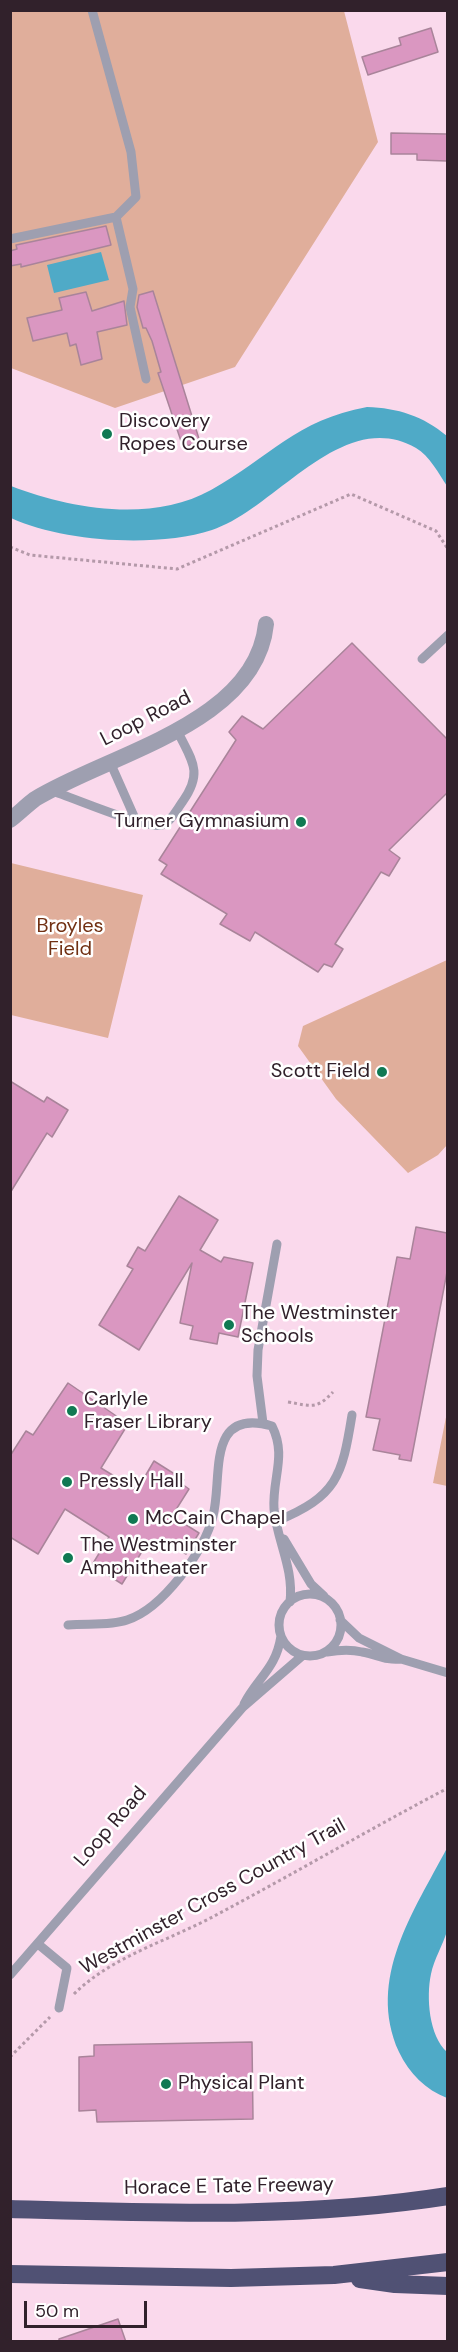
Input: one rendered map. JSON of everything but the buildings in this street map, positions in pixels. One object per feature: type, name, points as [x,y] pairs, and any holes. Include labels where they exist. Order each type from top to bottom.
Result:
[{"type":"highway","name":"Horace E Tate Freeway","points":[[10,2209],[189,2213],[393,2205],[447,2196]]},
{"type":"highway","points":[[10,2274],[231,2278],[334,2275],[447,2262]]},
{"type":"highway","points":[[334,2275],[395,2284],[447,2286]]},
{"type":"street","name":"Loop Road","points":[[10,820],[34,800],[52,790],[195,721],[218,703],[248,673],[264,644],[266,624]]},
{"type":"lane","points":[[10,239],[116,217],[136,197],[131,152],[92,10]]},
{"type":"lane","points":[[116,217],[133,289],[130,307],[146,379]]},
{"type":"lane","points":[[422,659],[447,635]]},
{"type":"lane","points":[[52,790],[137,823],[161,825],[168,821],[193,786],[195,768],[177,730]]},
{"type":"lane","points":[[110,762],[137,823]]},
{"type":"lane","points":[[263,1424],[257,1376],[258,1350],[277,1244]]},
{"type":"lane","points":[[277,1521],[307,1508],[326,1494],[337,1476],[346,1450],[352,1415]]},
{"type":"lane","points":[[68,1625],[128,1620],[159,1600],[194,1560],[213,1518],[218,1454],[224,1437],[246,1423],[263,1424],[272,1426],[280,1441],[274,1509],[291,1573],[290,1602],[280,1617],[281,1636],[286,1645],[302,1656],[344,1649],[364,1652],[389,1660],[401,1659]]},
{"type":"lane","points":[[280,1532],[311,1584],[334,1605],[340,1620],[358,1638],[401,1659],[447,1674]]},
{"type":"lane","points":[[290,1602],[308,1594],[328,1600]]},
{"type":"lane","points":[[325,1653],[338,1638],[340,1620]]},
{"type":"lane","name":"Loop Road","points":[[243,1707],[252,1689],[273,1666],[281,1636]]},
{"type":"lane","name":"Loop Road","points":[[10,1975],[243,1707],[302,1656]]},
{"type":"lane","points":[[38,1944],[67,1968],[60,2008]]},
{"type":"path","points":[[10,548],[30,555],[177,569],[351,494],[436,531],[447,549]]},
{"type":"path","points":[[288,1402],[320,1405],[333,1392]]},
{"type":"path","name":"Westminster Cross Country Trail","points":[[10,2056],[91,1977],[218,1915],[334,1848],[447,1788]]},
{"type":"green space","points":[[10,11],[344,11],[378,142],[235,367],[115,408],[11,368]]},
{"type":"green space","name":"Broyles Field","points":[[11,863],[143,895],[108,1038],[11,1015]]},
{"type":"green space","name":"Scott Field","points":[[447,960],[447,1145],[438,1155],[408,1173],[336,1099],[298,1046],[303,1026]]},
{"type":"green space","points":[[447,1412],[447,1486],[433,1483]]},
{"type":"water","points":[[101,252],[109,280],[54,293],[47,265]]},
{"type":"water","points":[[367,407],[410,414],[429,423],[447,436],[447,486],[429,460],[416,448],[389,439],[362,440],[336,450],[310,466],[236,519],[212,530],[189,536],[110,540],[57,533],[11,518],[11,486],[59,501],[111,509],[163,507],[188,500],[211,490],[302,430],[342,413]]},
{"type":"water","points":[[447,1848],[448,1923],[432,1968],[429,2005],[436,2036],[447,2052],[447,2098],[425,2085],[403,2060],[390,2025],[388,1998],[391,1972],[398,1946]]},
{"type":"place","name":"Discovery Ropes Course","points":[[107,434]]},
{"type":"place","name":"Turner Gymnasium","points":[[301,822]]},
{"type":"place","name":"Scott Field","points":[[382,1072]]},
{"type":"place","name":"The Westminster Schools","points":[[229,1325]]},
{"type":"place","name":"Carlyle Fraser Library","points":[[72,1411]]},
{"type":"place","name":"Pressly Hall","points":[[67,1482]]},
{"type":"place","name":"McCain Chapel","points":[[133,1519]]},
{"type":"place","name":"The Westminster Amphitheater","points":[[68,1558]]},
{"type":"place","name":"Physical Plant","points":[[166,2084]]}]
